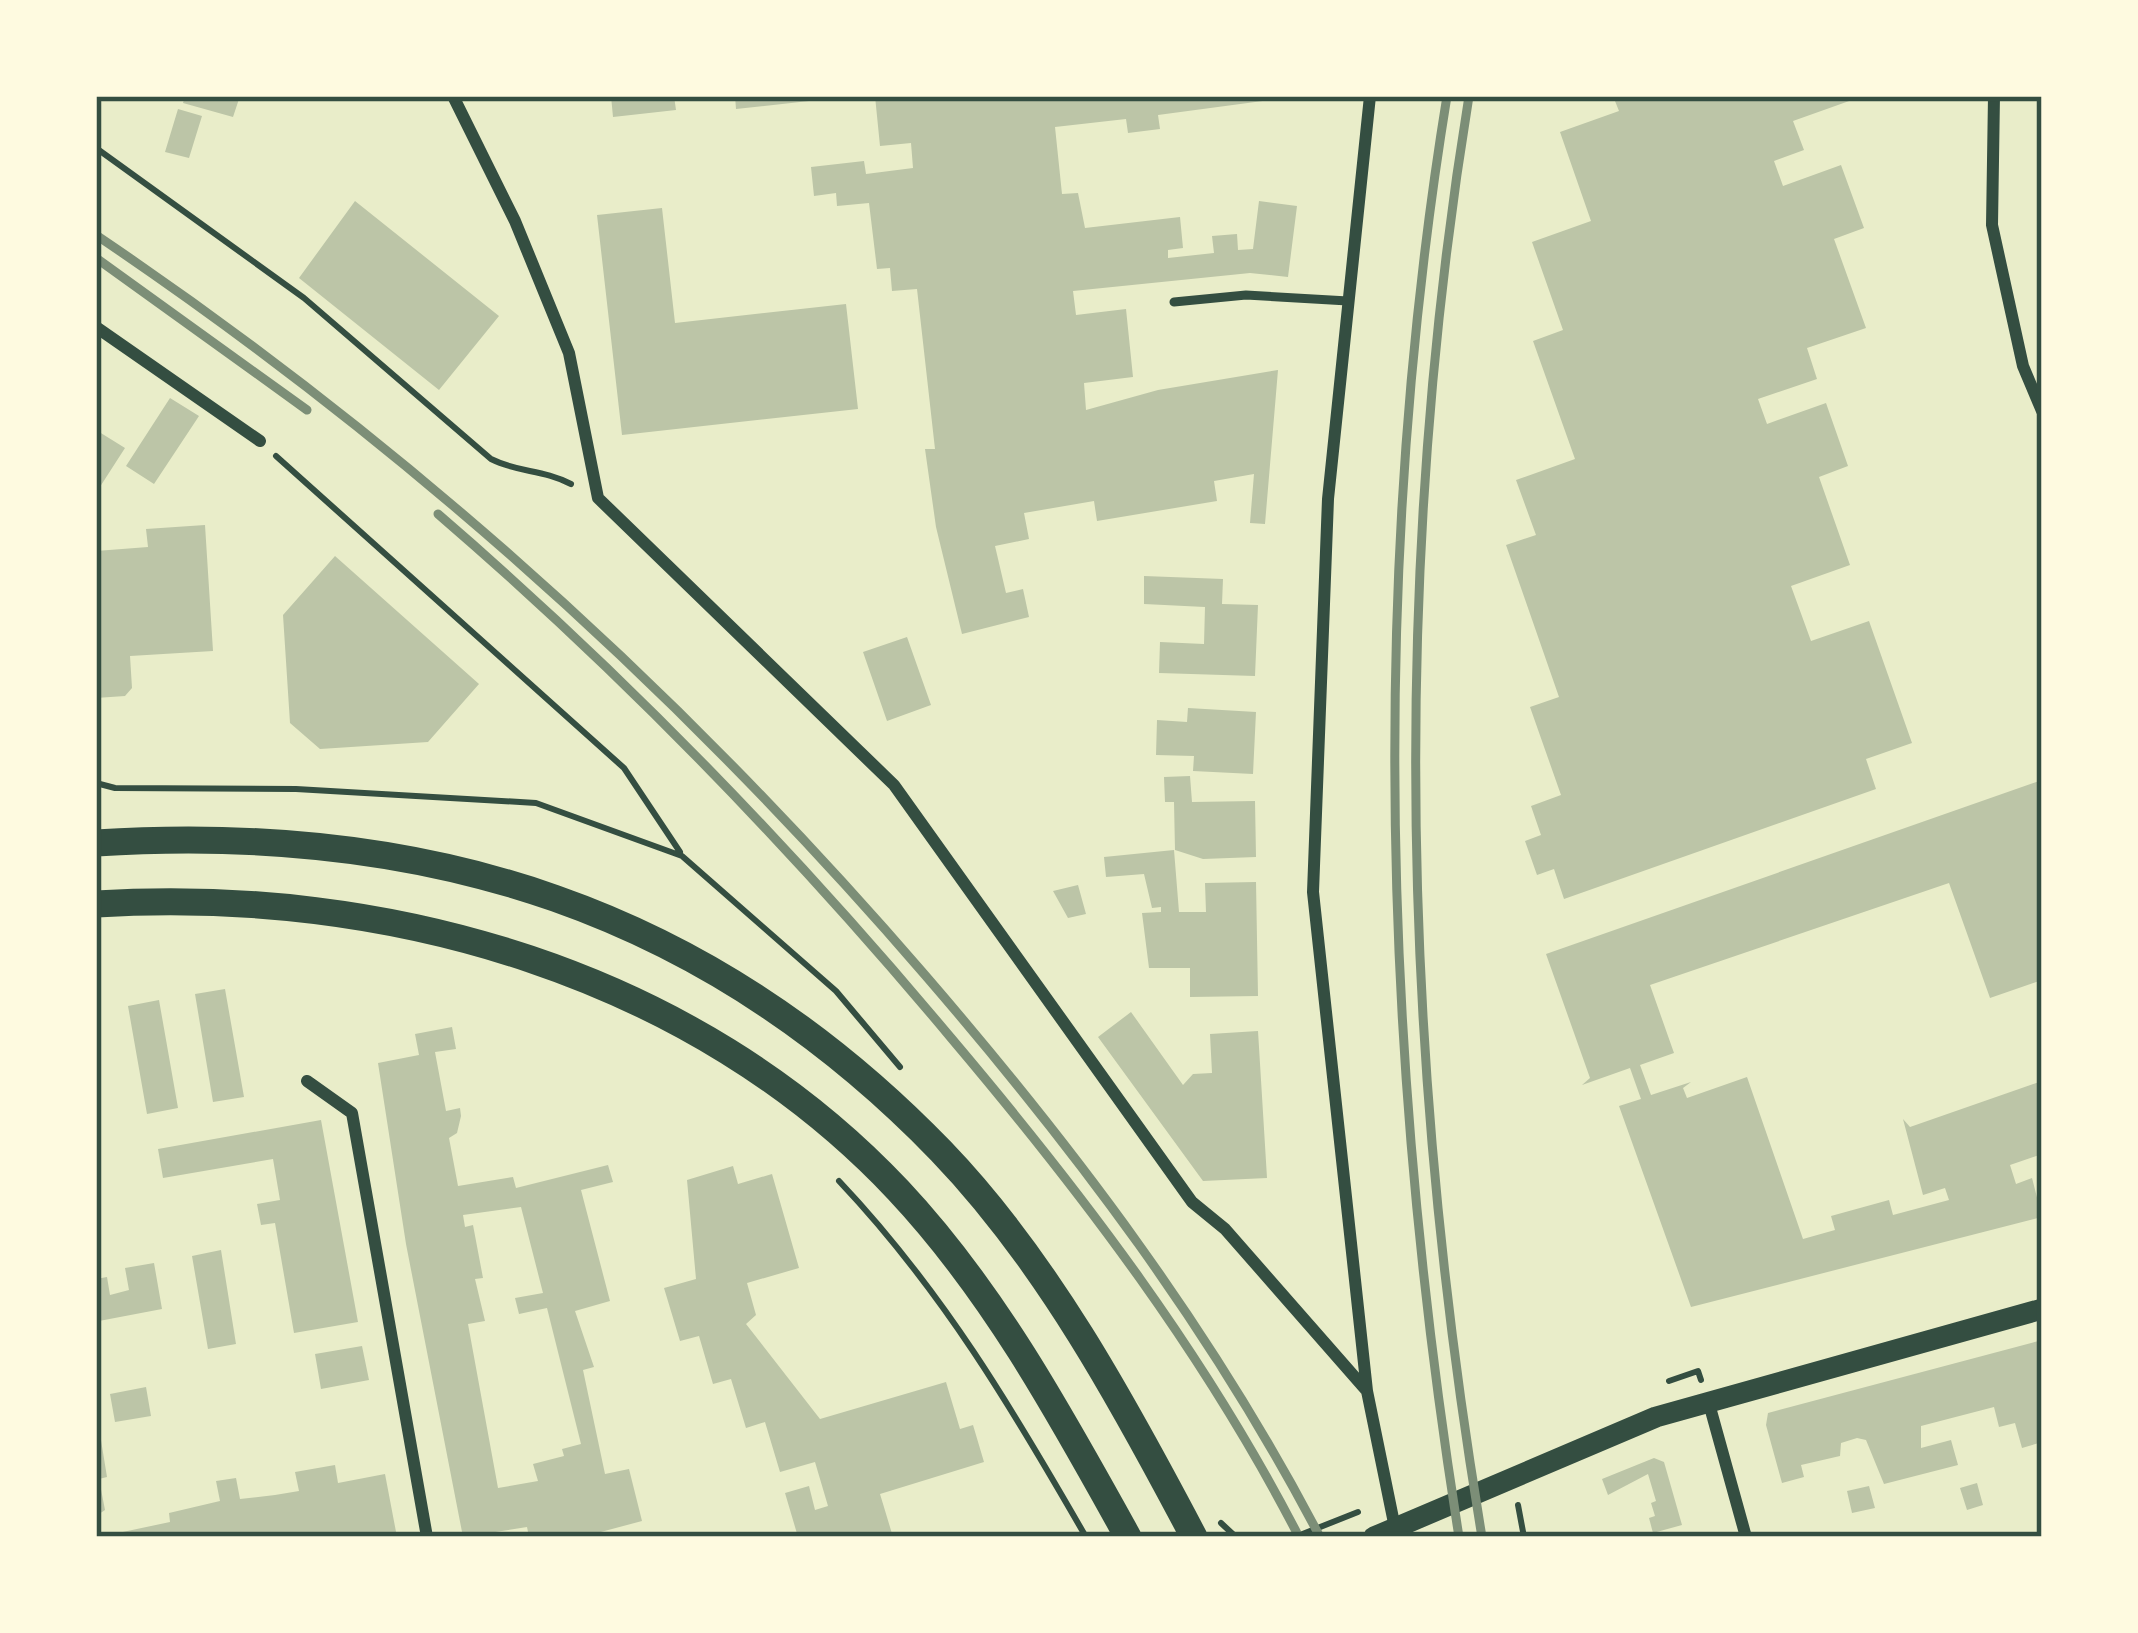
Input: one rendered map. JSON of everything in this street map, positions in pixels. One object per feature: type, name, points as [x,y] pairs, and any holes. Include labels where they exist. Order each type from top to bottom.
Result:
[{"type":"main road","points":[[96,843],[245,839],[363,848],[446,866],[604,914],[736,982],[844,1059],[944,1154],[1030,1261],[1194,1537]]},
{"type":"main road","points":[[96,904],[161,900],[306,907],[408,922],[544,961],[677,1024],[801,1098],[898,1190],[974,1281],[1062,1418],[1128,1537]]},
{"type":"street","points":[[453,96],[515,220],[569,353],[598,498],[894,785],[1192,1202],[1225,1229],[1366,1391]]},
{"type":"street","points":[[1370,96],[1328,499],[1313,892],[1384,1532],[1708,1400],[2042,1309]]},
{"type":"street","points":[[1994,96],[1991,225],[2023,366],[2042,411]]},
{"type":"street","points":[[96,327],[260,441]]},
{"type":"street","points":[[307,1081],[352,1113],[427,1537]]},
{"type":"street","points":[[1708,1400],[1746,1537]]},
{"type":"lane","points":[[1174,302],[1246,296],[1348,301]]},
{"type":"path","points":[[96,148],[304,298],[491,459],[519,473],[542,469],[598,498]]},
{"type":"path","points":[[260,441],[624,768],[682,856]]},
{"type":"path","points":[[834,1177],[906,1252],[941,1300],[1086,1537]]},
{"type":"building","points":[[185,96],[240,96],[233,117],[183,103]]},
{"type":"building","points":[[611,96],[674,96],[676,110],[613,117]]},
{"type":"building","points":[[735,96],[827,96],[827,99],[736,109]]},
{"type":"building","points":[[875,96],[1301,96],[1158,115],[1160,129],[1128,133],[1126,119],[1055,127],[1062,194],[1078,193],[1085,228],[1180,217],[1183,248],[1168,250],[1168,258],[1214,253],[1212,236],[1237,234],[1238,250],[1253,249],[1259,201],[1297,206],[1288,277],[1250,273],[1073,291],[1076,315],[1126,309],[1133,377],[1084,383],[1086,410],[1158,390],[1278,370],[1265,524],[1250,523],[1254,474],[1214,481],[1217,501],[1097,521],[1094,501],[1024,513],[1029,539],[995,546],[1006,593],[1023,589],[1029,617],[962,634],[936,527],[925,449],[935,449],[917,289],[892,291],[890,268],[877,269],[869,203],[837,206],[836,193],[814,196],[811,167],[864,161],[866,174],[913,168],[911,143],[880,146]]},
{"type":"building","points":[[1613,96],[1850,96],[1852,100],[1793,121],[1804,150],[1774,161],[1783,186],[1841,165],[1864,228],[1834,239],[1866,328],[1807,348],[1817,379],[1758,399],[1767,424],[1826,403],[1848,466],[1819,477],[1850,565],[1791,586],[1811,641],[1869,621],[1912,743],[1866,759],[1876,789],[1564,899],[1554,869],[1537,875],[1525,841],[1541,835],[1531,806],[1561,795],[1530,707],[1559,697],[1506,545],[1536,535],[1516,480],[1575,459],[1533,341],[1563,330],[1532,242],[1591,221],[1560,132],[1619,111]]},
{"type":"building","points":[[178,109],[202,116],[189,158],[165,152]]},
{"type":"building","points":[[355,201],[499,316],[439,390],[299,278]]},
{"type":"building","points":[[662,208],[675,323],[846,304],[858,409],[622,435],[597,215]]},
{"type":"building","points":[[170,398],[199,416],[154,484],[126,466]]},
{"type":"building","points":[[96,430],[125,448],[96,493]]},
{"type":"building","points":[[205,525],[213,651],[130,656],[132,688],[125,696],[96,698],[96,551],[148,547],[146,529]]},
{"type":"building","points":[[335,556],[479,684],[428,742],[320,749],[290,723],[283,615]]},
{"type":"building","points":[[1144,576],[1223,579],[1222,604],[1258,605],[1255,676],[1159,673],[1160,642],[1204,644],[1205,607],[1144,604]]},
{"type":"building","points":[[907,637],[931,705],[887,721],[863,652]]},
{"type":"building","points":[[1188,708],[1256,712],[1253,774],[1193,771],[1194,756],[1156,755],[1157,720],[1187,722]]},
{"type":"building","points":[[1190,776],[1192,802],[1255,801],[1256,857],[1203,859],[1175,850],[1174,802],[1165,802],[1164,777]]},
{"type":"building","points":[[2042,780],[2042,980],[1990,998],[1949,883],[1650,985],[1674,1053],[1640,1065],[1651,1095],[1691,1082],[1683,1088],[1687,1098],[1747,1077],[1803,1239],[1835,1230],[1831,1216],[1889,1200],[1893,1215],[1949,1200],[1945,1188],[1923,1195],[1903,1119],[1910,1127],[2042,1081],[2042,1154],[2010,1165],[2016,1184],[2032,1178],[2042,1217],[1691,1307],[1619,1106],[1641,1099],[1630,1068],[1582,1085],[1590,1078],[1546,954]]},
{"type":"building","points":[[1174,850],[1179,912],[1206,912],[1205,883],[1256,882],[1258,996],[1190,997],[1190,968],[1149,968],[1142,913],[1161,912],[1161,907],[1152,908],[1144,874],[1106,877],[1104,857]]},
{"type":"building","points":[[1078,885],[1086,914],[1068,918],[1053,891]]},
{"type":"building","points":[[225,989],[244,1097],[213,1102],[195,994]]},
{"type":"building","points":[[159,1000],[178,1108],[147,1114],[128,1006]]},
{"type":"building","points":[[1131,1012],[1183,1085],[1193,1074],[1212,1073],[1210,1034],[1258,1031],[1267,1178],[1203,1181],[1098,1037]]},
{"type":"building","points":[[452,1027],[456,1049],[435,1052],[446,1111],[460,1108],[457,1133],[449,1138],[458,1186],[513,1177],[516,1188],[608,1165],[613,1182],[581,1190],[610,1301],[575,1311],[594,1367],[583,1370],[605,1474],[629,1469],[642,1521],[582,1537],[529,1537],[527,1527],[463,1537],[406,1244],[378,1063],[419,1055],[415,1034]],"holes":[[[521,1207],[543,1293],[515,1298],[519,1314],[547,1308],[581,1444],[562,1449],[564,1456],[533,1464],[538,1481],[498,1488],[468,1324],[485,1321],[475,1279],[483,1278],[473,1225],[465,1227],[463,1215]]]},
{"type":"building","points":[[321,1120],[358,1322],[294,1333],[275,1223],[261,1225],[257,1204],[280,1200],[273,1159],[163,1178],[158,1149]]},
{"type":"building","points":[[733,1166],[738,1184],[772,1174],[799,1268],[747,1283],[756,1315],[746,1324],[820,1419],[946,1382],[960,1429],[973,1425],[984,1462],[880,1494],[893,1537],[798,1537],[785,1493],[809,1486],[815,1510],[828,1506],[815,1462],[780,1472],[765,1422],[746,1428],[731,1379],[713,1384],[699,1336],[680,1341],[664,1288],[696,1279],[687,1180]]},
{"type":"building","points":[[221,1250],[236,1344],[208,1349],[192,1256]]},
{"type":"building","points":[[154,1263],[162,1309],[99,1321],[96,1279],[107,1277],[110,1295],[129,1290],[125,1268]]},
{"type":"building","points":[[2042,1340],[2042,1442],[2022,1448],[2015,1423],[1999,1427],[1994,1407],[1921,1426],[1921,1448],[1951,1440],[1958,1465],[1884,1484],[1866,1440],[1857,1438],[1841,1443],[1840,1456],[1801,1465],[1804,1477],[1782,1483],[1766,1425],[1768,1413]]},
{"type":"building","points":[[362,1346],[369,1380],[321,1389],[315,1354]]},
{"type":"building","points":[[146,1387],[151,1416],[115,1422],[110,1394]]},
{"type":"building","points":[[100,1434],[107,1477],[99,1479],[105,1510],[96,1516]]},
{"type":"building","points":[[1654,1458],[1664,1462],[1682,1525],[1653,1533],[1649,1518],[1655,1516],[1651,1503],[1656,1501],[1648,1474],[1608,1495],[1602,1479]]},
{"type":"building","points":[[335,1465],[338,1483],[385,1474],[397,1537],[99,1537],[170,1522],[169,1513],[220,1501],[216,1481],[236,1478],[240,1499],[275,1495],[299,1491],[295,1472]]},
{"type":"building","points":[[1977,1483],[1983,1505],[1967,1510],[1960,1488]]},
{"type":"building","points":[[1869,1486],[1875,1508],[1852,1513],[1847,1491]]},
{"type":"railway","points":[[1447,96],[1422,276],[1405,456],[1396,636],[1395,817],[1414,1178],[1459,1537]]},
{"type":"railway","points":[[1469,96],[1444,276],[1427,456],[1416,817],[1435,1178],[1482,1537]]},
{"type":"railway","points":[[96,235],[211,315],[430,486],[637,672],[832,871],[981,1041],[1139,1245],[1234,1387],[1320,1537]]},
{"type":"railway","points":[[96,258],[307,410]]},
{"type":"railway","points":[[438,514],[575,637],[706,766],[952,1039],[1140,1278],[1224,1405],[1299,1537]]}]
